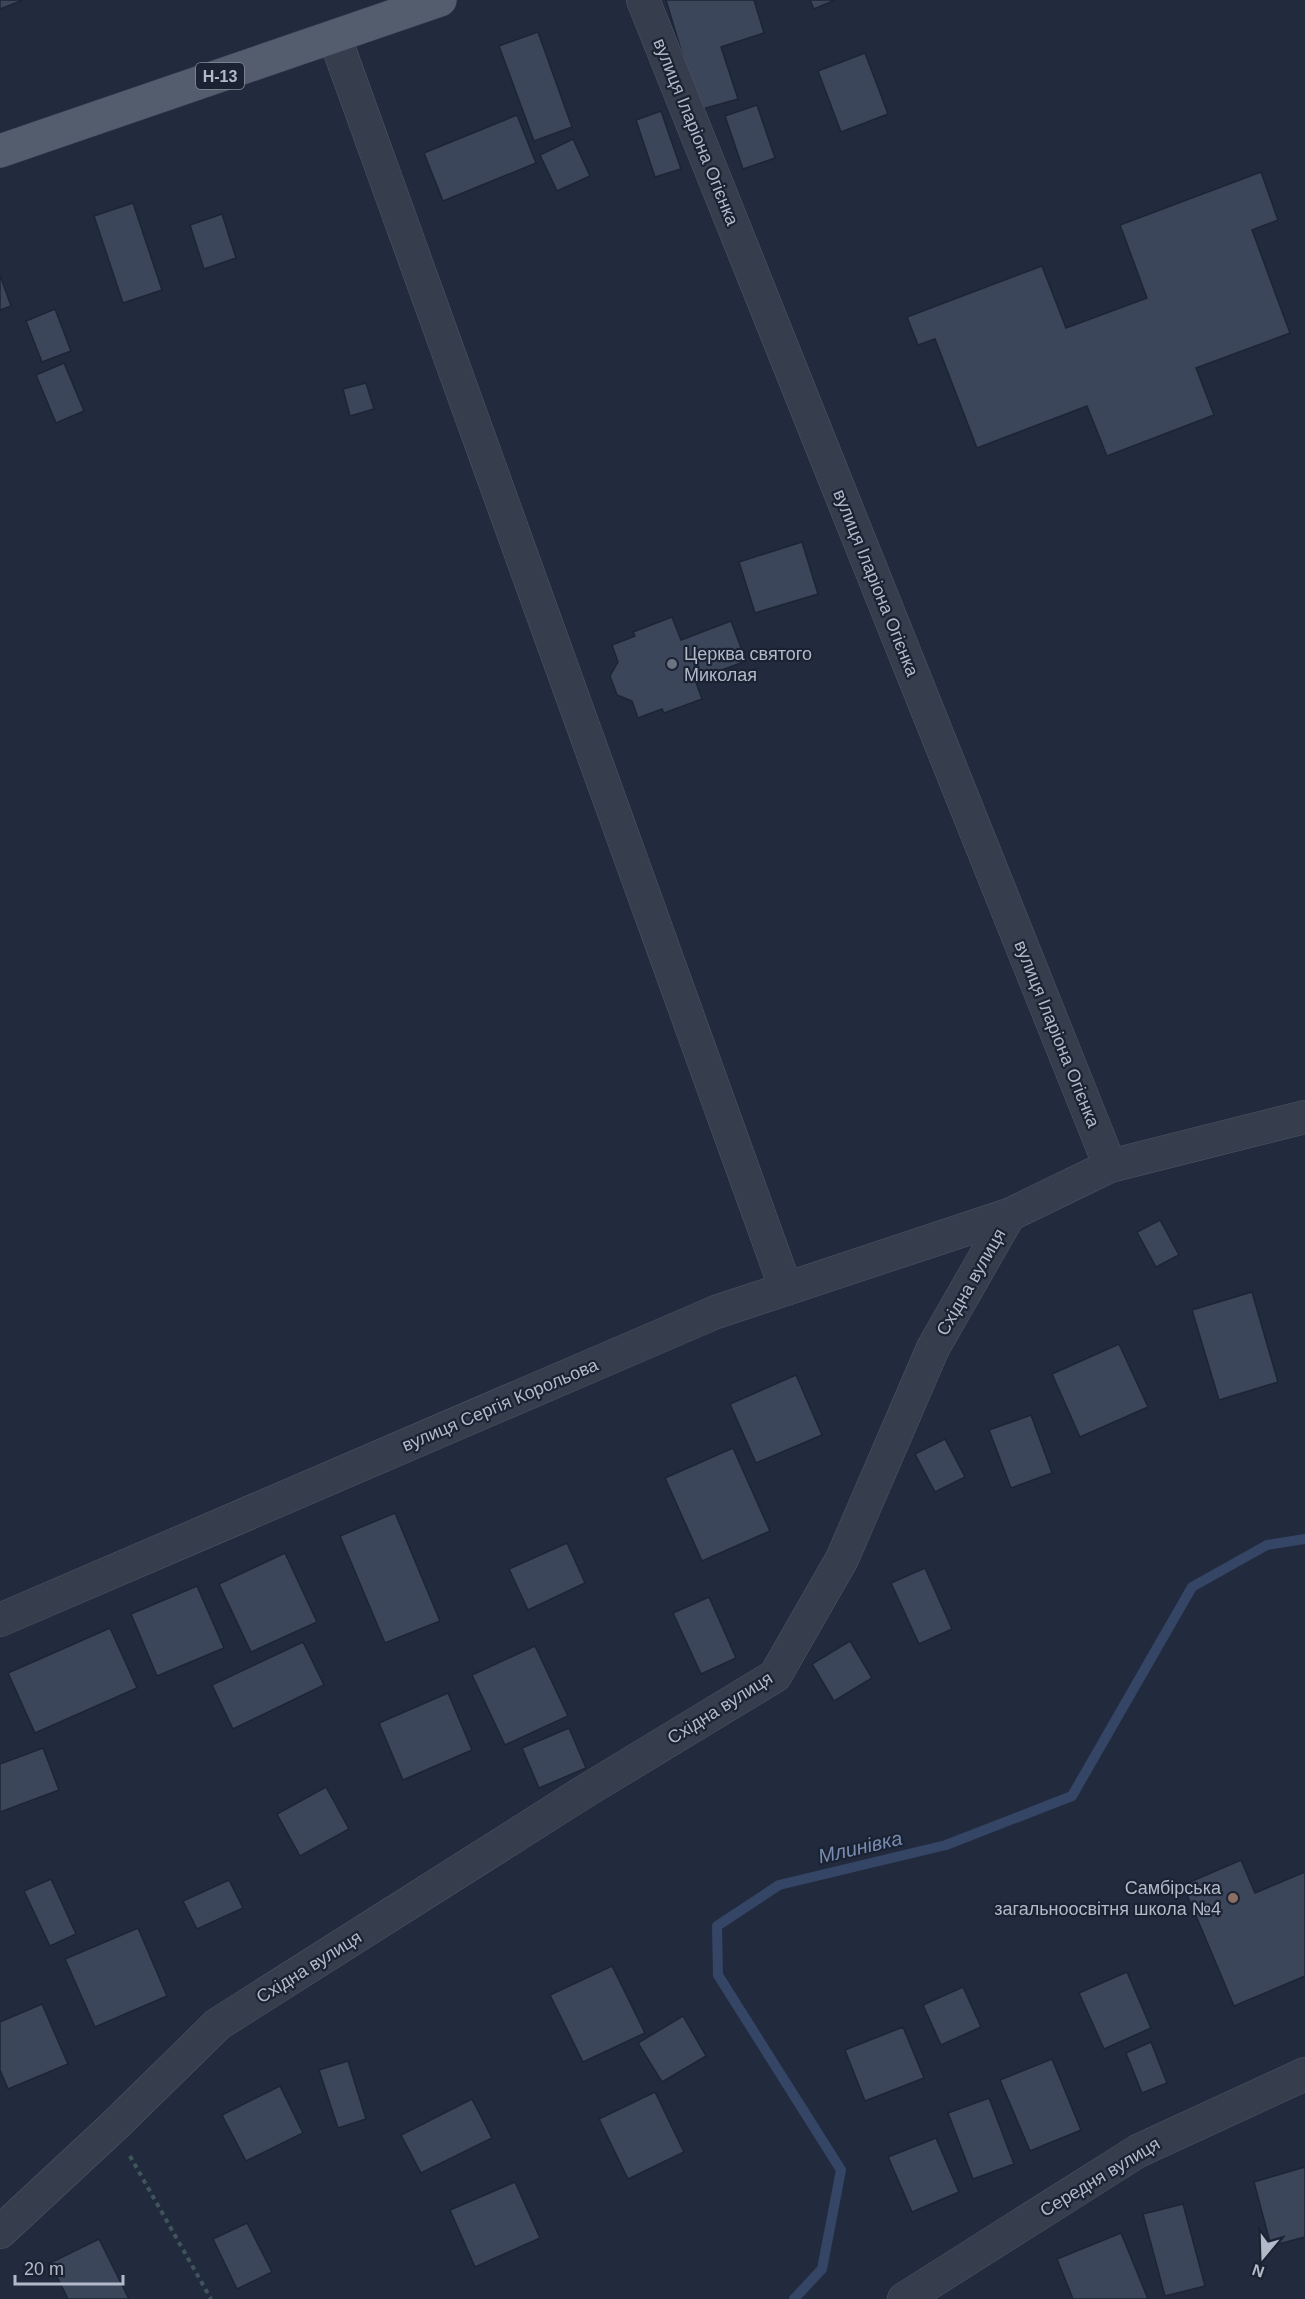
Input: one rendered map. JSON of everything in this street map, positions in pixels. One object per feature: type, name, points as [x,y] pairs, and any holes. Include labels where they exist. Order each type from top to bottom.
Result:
[{"type":"main road","name":"Н-13","points":[[0,151],[335,38],[440,0]]},
{"type":"street","name":"вулиця Іларіона Огієнка","points":[[643,0],[1110,1166]]},
{"type":"street","points":[[335,38],[786,1289]]},
{"type":"street","name":"Східна вулиця","points":[[0,2232],[113,2127],[218,2024],[587,1790],[775,1676],[842,1559],[933,1348],[1009,1215],[1110,1166],[1305,1117]]},
{"type":"street","name":"вулиця Сергія Корольова","points":[[0,1620],[706,1317],[1009,1215]]},
{"type":"street","name":"Середня вулиця","points":[[904,2299],[1138,2151],[1305,2074]]},
{"type":"path","points":[[113,2127],[211,2299]]},
{"type":"building","points":[[0,0],[23,0],[0,9]]},
{"type":"building","points":[[666,0],[754,0],[764,33],[721,47],[738,99],[699,110]]},
{"type":"building","points":[[810,0],[835,0],[814,9]]},
{"type":"building","points":[[538,32],[572,127],[534,141],[499,46]]},
{"type":"building","points":[[865,53],[888,114],[841,132],[818,71]]},
{"type":"building","points":[[757,105],[775,158],[743,169],[725,116]]},
{"type":"building","points":[[661,111],[681,169],[655,177],[636,120]]},
{"type":"building","points":[[517,115],[536,163],[443,201],[424,153]]},
{"type":"building","points":[[573,139],[590,176],[557,191],[540,155]]},
{"type":"building","points":[[1261,172],[1278,220],[1252,230],[1290,333],[1196,368],[1214,415],[1107,456],[1087,406],[977,448],[935,339],[918,345],[907,317],[1042,266],[1066,328],[1147,298],[1120,225]]},
{"type":"building","points":[[133,203],[162,290],[123,303],[94,216]]},
{"type":"building","points":[[222,214],[236,258],[204,269],[190,225]]},
{"type":"building","points":[[0,275],[11,306],[0,310]]},
{"type":"building","points":[[55,309],[71,351],[42,362],[26,321]]},
{"type":"building","points":[[64,363],[84,411],[56,423],[36,375]]},
{"type":"building","points":[[366,383],[374,409],[350,416],[343,389]]},
{"type":"building","points":[[802,542],[818,594],[755,613],[739,562]]},
{"type":"building","points":[[672,617],[681,640],[731,621],[746,661],[695,680],[702,699],[664,713],[662,709],[638,718],[632,701],[617,695],[610,676],[618,662],[612,645],[635,636],[633,632]]},
{"type":"building","points":[[1160,1220],[1179,1255],[1156,1267],[1137,1232]]},
{"type":"building","points":[[1252,1292],[1278,1382],[1219,1400],[1192,1310]]},
{"type":"building","points":[[1119,1344],[1148,1407],[1080,1437],[1052,1374]]},
{"type":"building","points":[[796,1375],[822,1435],[756,1463],[730,1404]]},
{"type":"building","points":[[1031,1415],[1052,1473],[1011,1488],[989,1430]]},
{"type":"building","points":[[945,1439],[965,1477],[935,1492],[915,1454]]},
{"type":"building","points":[[733,1448],[770,1531],[702,1561],[665,1478]]},
{"type":"building","points":[[395,1513],[440,1621],[385,1643],[340,1536]]},
{"type":"building","points":[[567,1543],[585,1583],[528,1610],[509,1569]]},
{"type":"building","points":[[285,1553],[317,1622],[251,1652],[219,1584]]},
{"type":"building","points":[[925,1568],[952,1629],[919,1644],[891,1583]]},
{"type":"building","points":[[197,1586],[224,1648],[157,1676],[131,1614]]},
{"type":"building","points":[[709,1597],[736,1658],[701,1674],[673,1613]]},
{"type":"building","points":[[110,1628],[137,1688],[35,1733],[8,1673]]},
{"type":"building","points":[[850,1641],[872,1678],[834,1701],[812,1664]]},
{"type":"building","points":[[303,1642],[324,1685],[233,1729],[212,1685]]},
{"type":"building","points":[[535,1646],[568,1716],[505,1745],[472,1675]]},
{"type":"building","points":[[448,1693],[472,1750],[403,1780],[379,1723]]},
{"type":"building","points":[[569,1728],[586,1768],[539,1788],[522,1748]]},
{"type":"building","points":[[43,1748],[59,1790],[0,1812],[0,1764]]},
{"type":"building","points":[[326,1787],[349,1829],[300,1856],[277,1814]]},
{"type":"building","points":[[1241,1860],[1255,1893],[1305,1872],[1305,1976],[1234,2006],[1183,1885]]},
{"type":"building","points":[[51,1879],[76,1934],[50,1946],[24,1891]]},
{"type":"building","points":[[229,1880],[243,1908],[197,1929],[183,1901]]},
{"type":"building","points":[[138,1928],[167,1996],[95,2027],[65,1959]]},
{"type":"building","points":[[612,1966],[645,2033],[583,2062],[550,1995]]},
{"type":"building","points":[[1127,1972],[1151,2028],[1104,2049],[1079,1993]]},
{"type":"building","points":[[963,1987],[981,2027],[941,2045],[923,2005]]},
{"type":"building","points":[[42,2004],[68,2064],[8,2089],[0,2070],[0,2022]]},
{"type":"building","points":[[683,2016],[706,2056],[662,2082],[638,2043]]},
{"type":"building","points":[[903,2027],[924,2078],[865,2101],[845,2050]]},
{"type":"building","points":[[1151,2042],[1167,2083],[1142,2093],[1126,2053]]},
{"type":"building","points":[[1052,2059],[1081,2130],[1030,2151],[1000,2080]]},
{"type":"building","points":[[348,2061],[366,2119],[338,2128],[319,2070]]},
{"type":"building","points":[[280,2086],[303,2133],[246,2161],[222,2115]]},
{"type":"building","points":[[655,2092],[684,2152],[628,2179],[599,2119]]},
{"type":"building","points":[[989,2098],[1014,2164],[973,2179],[948,2113]]},
{"type":"building","points":[[472,2099],[492,2138],[421,2173],[401,2135]]},
{"type":"building","points":[[936,2138],[959,2192],[912,2212],[888,2157]]},
{"type":"building","points":[[1305,2167],[1305,2237],[1271,2246],[1254,2182]]},
{"type":"building","points":[[515,2182],[540,2238],[475,2267],[450,2210]]},
{"type":"building","points":[[1183,2204],[1205,2286],[1165,2296],[1143,2214]]},
{"type":"building","points":[[247,2223],[272,2272],[237,2289],[213,2239]]},
{"type":"building","points":[[1121,2233],[1148,2299],[1073,2299],[1057,2259]]},
{"type":"building","points":[[99,2239],[129,2299],[68,2299],[50,2263]]},
{"type":"waterway","name":"Млинівка","points":[[794,2299],[822,2269],[841,2170],[718,1975],[717,1926],[779,1885],[946,1845],[1072,1796],[1192,1587],[1267,1545],[1305,1539]]},
{"type":"place","name":"Церква святого Миколая","points":[[672,664]]},
{"type":"place","name":"Самбірська загальноосвітня школа №4","points":[[1233,1898]]}]
